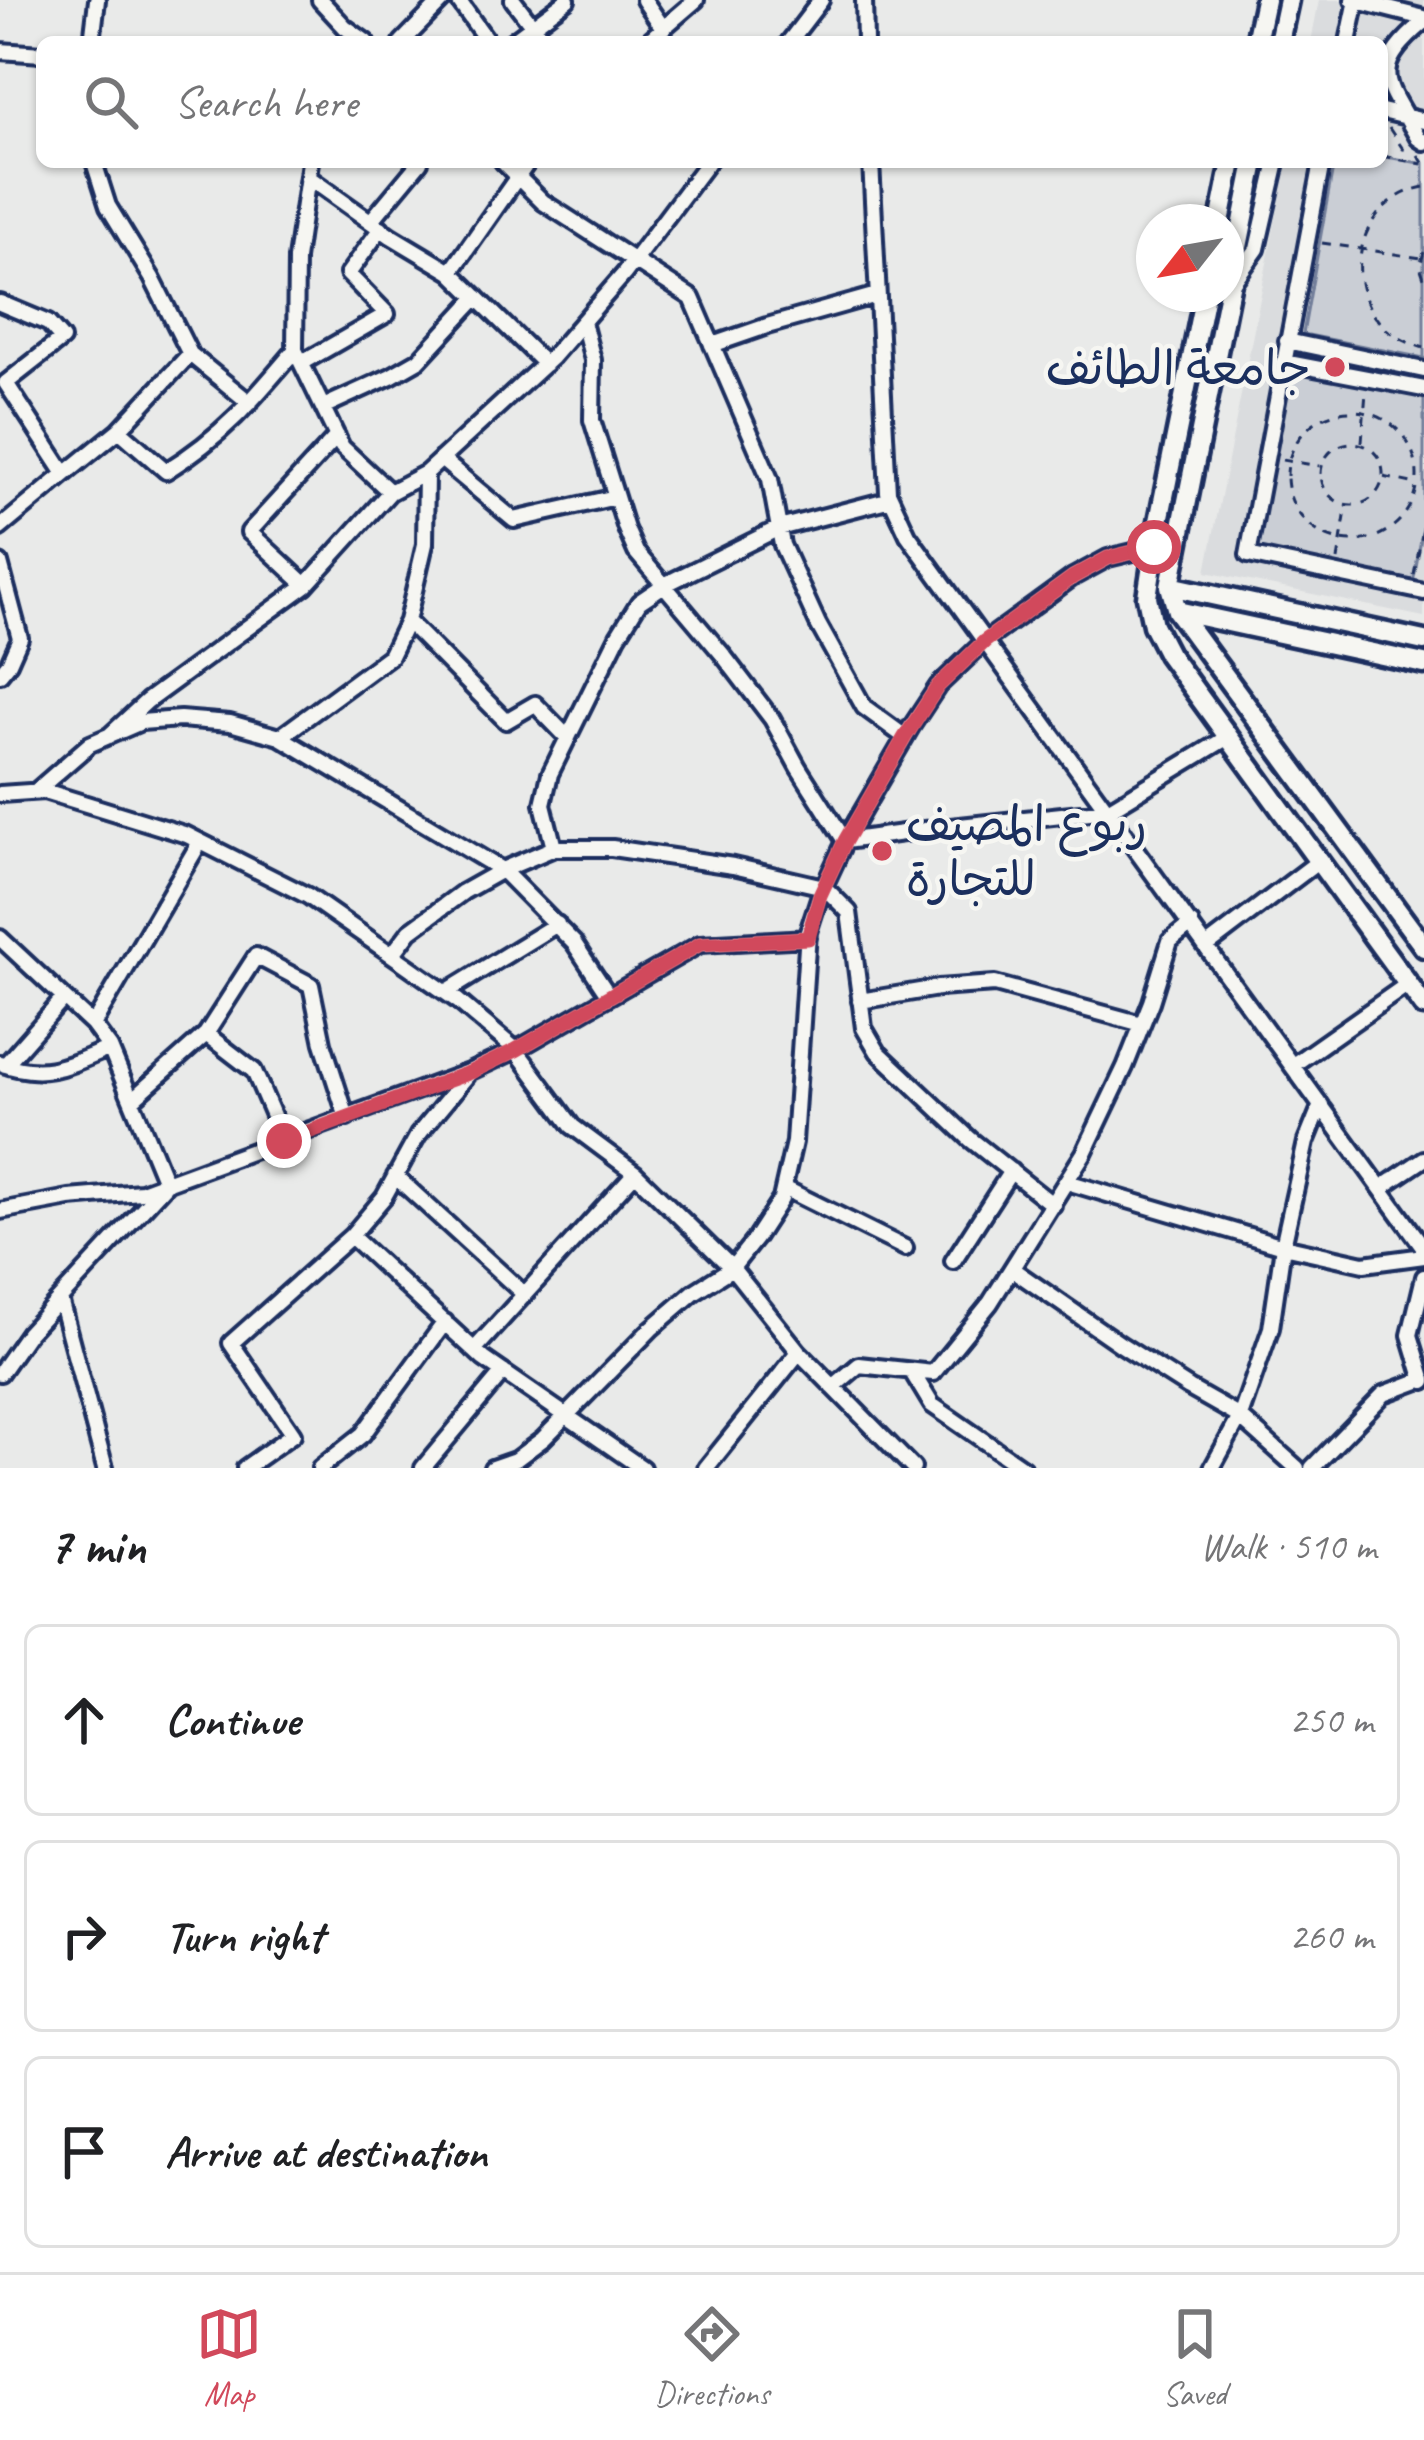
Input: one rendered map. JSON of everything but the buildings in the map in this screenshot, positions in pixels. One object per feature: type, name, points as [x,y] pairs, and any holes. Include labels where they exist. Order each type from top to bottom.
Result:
[{"type":"main road","points":[[1257,36],[1265,0]]},
{"type":"main road","points":[[1280,36],[1288,0]]},
{"type":"main road","points":[[1224,204],[1231,168]]},
{"type":"main road","points":[[1244,218],[1254,168]]},
{"type":"main road","points":[[1201,312],[1154,547],[1147,597],[1153,625],[1168,654],[1424,1006]]},
{"type":"main road","points":[[1226,312],[1170,586],[1177,611],[1424,947]]},
{"type":"main road","points":[[1170,586],[1424,641]]},
{"type":"main road","points":[[1177,611],[1424,664]]},
{"type":"street","points":[[93,36],[97,0]]},
{"type":"street","points":[[320,0],[357,36]]},
{"type":"street","points":[[408,36],[443,0]]},
{"type":"street","points":[[458,0],[484,36]]},
{"type":"street","points":[[513,0],[540,36]]},
{"type":"street","points":[[519,36],[567,0]]},
{"type":"street","points":[[644,0],[663,28]]},
{"type":"street","points":[[654,36],[696,0]]},
{"type":"street","points":[[794,36],[821,0]]},
{"type":"street","points":[[864,0],[865,36]]},
{"type":"street","points":[[1349,36],[1356,0],[1424,20],[1395,49],[1388,66]]},
{"type":"street","points":[[0,51],[36,54]]},
{"type":"street","points":[[1388,79],[1392,94],[1424,142]]},
{"type":"street","points":[[1388,112],[1424,121]]},
{"type":"street","points":[[96,168],[108,206],[190,354],[250,403]]},
{"type":"street","points":[[119,430],[166,471],[236,420],[299,357],[386,314],[348,274],[416,168]]},
{"type":"street","points":[[509,168],[543,202],[692,298],[770,479],[782,545],[818,624],[864,707],[905,737]]},
{"type":"street","points":[[451,272],[523,168]]},
{"type":"street","points":[[109,736],[147,701],[306,585],[390,492],[426,473],[545,364],[634,262],[704,168]]},
{"type":"street","points":[[871,168],[891,499],[908,535],[1424,1252],[1364,1264],[1283,1246],[1066,1182]]},
{"type":"street","points":[[1244,267],[1257,249],[1276,168]]},
{"type":"street","points":[[1321,168],[1248,555],[1418,590]]},
{"type":"street","points":[[309,170],[376,225],[451,272],[545,364]]},
{"type":"street","points":[[309,170],[296,259],[299,357],[342,447],[390,492]]},
{"type":"street","points":[[712,345],[878,295]]},
{"type":"street","points":[[323,407],[419,360],[477,297]]},
{"type":"street","points":[[0,303],[48,323],[62,339],[6,383],[65,474]]},
{"type":"street","points":[[583,322],[593,360],[592,420],[636,552],[772,719],[845,841]]},
{"type":"street","points":[[1287,341],[1424,370]]},
{"type":"street","points":[[0,528],[119,430],[190,354]]},
{"type":"street","points":[[1283,362],[1424,389]]},
{"type":"street","points":[[0,405],[17,400]]},
{"type":"street","points":[[306,585],[249,532],[337,436]]},
{"type":"street","points":[[442,459],[514,520],[616,497]]},
{"type":"street","points":[[280,737],[389,656],[407,621],[425,544],[426,473]]},
{"type":"street","points":[[554,848],[543,804],[550,774],[638,602],[778,528],[891,499]]},
{"type":"street","points":[[493,1468],[515,1460],[543,1439],[651,1329],[694,1292],[732,1268],[781,1199],[794,1142],[808,938],[845,841],[938,686],[985,641],[1073,577],[1108,558],[1154,547]]},
{"type":"street","points":[[0,563],[20,638],[0,674]]},
{"type":"street","points":[[407,621],[506,722],[535,704],[568,738]]},
{"type":"street","points":[[36,791],[90,744],[142,722],[180,718],[230,723],[280,737],[502,870],[557,924],[609,996]]},
{"type":"street","points":[[845,841],[1108,811],[1228,737]]},
{"type":"street","points":[[0,794],[44,791],[187,835],[308,896],[446,992],[516,1050],[572,1126],[635,1174],[732,1268],[799,1352],[913,1468]]},
{"type":"street","points":[[93,1025],[200,842]]},
{"type":"street","points":[[392,955],[410,931],[463,892],[554,848],[612,848],[733,866],[824,887],[849,912],[864,1028],[878,1052],[970,1139],[1053,1205]]},
{"type":"street","points":[[1207,946],[1318,861]]},
{"type":"street","points":[[446,992],[557,924]]},
{"type":"street","points":[[833,1387],[860,1365],[933,1373],[990,1303],[1084,1153],[1142,1024],[1170,941],[1191,924]]},
{"type":"street","points":[[0,938],[93,1025],[110,1048],[166,1184]]},
{"type":"street","points":[[0,1211],[69,1198],[141,1192],[471,1072],[700,944],[808,938]]},
{"type":"street","points":[[133,1099],[206,1034],[256,956],[311,985],[347,1118]]},
{"type":"street","points":[[860,1001],[995,984],[1142,1024]]},
{"type":"street","points":[[1293,1065],[1408,984]]},
{"type":"street","points":[[3,1064],[64,998]]},
{"type":"street","points":[[206,1034],[254,1070],[284,1141]]},
{"type":"street","points":[[3,1064],[56,1071],[110,1048]]},
{"type":"street","points":[[245,1468],[292,1434],[231,1342],[352,1236],[384,1197],[418,1135],[471,1072]]},
{"type":"street","points":[[1212,1468],[1240,1417],[1271,1328],[1306,1142],[1321,1105]]},
{"type":"street","points":[[1381,1188],[1424,1159]]},
{"type":"street","points":[[953,1261],[1011,1171]]},
{"type":"street","points":[[474,1350],[635,1174]]},
{"type":"street","points":[[395,1176],[524,1294]]},
{"type":"street","points":[[0,1373],[28,1333],[166,1184]]},
{"type":"street","points":[[784,1188],[905,1248]]},
{"type":"street","points":[[352,1236],[474,1350],[643,1468]]},
{"type":"street","points":[[1012,1269],[1120,1344],[1240,1417],[1297,1468]]},
{"type":"street","points":[[1312,1468],[1384,1394],[1424,1380],[1410,1335],[1424,1277]]},
{"type":"street","points":[[60,1299],[105,1468]]},
{"type":"street","points":[[320,1468],[363,1434],[445,1322]]},
{"type":"street","points":[[706,1468],[799,1352]]},
{"type":"street","points":[[423,1468],[503,1372]]},
{"type":"street","points":[[912,1372],[932,1405],[1023,1468]]},
{"type":"path","points":[[1388,128],[1402,149],[1414,151],[1424,164]]},
{"type":"path","points":[[1388,157],[1424,164]]},
{"type":"path","points":[[1424,187],[1391,200],[1372,220],[1360,249],[1358,273],[1364,300],[1379,323],[1401,340],[1424,348]]},
{"type":"path","points":[[1307,241],[1422,255],[1424,278]]},
{"type":"path","points":[[1362,445],[1369,378]]},
{"type":"path","points":[[1341,411],[1363,411],[1384,418],[1400,431],[1418,470],[1408,512],[1376,538],[1355,542],[1314,530],[1298,514],[1289,494],[1287,472],[1292,451],[1321,418],[1341,411]]},
{"type":"path","points":[[1342,444],[1362,445],[1378,457],[1383,476],[1375,495],[1347,504],[1329,495],[1322,466],[1326,456],[1342,444]]},
{"type":"path","points":[[1266,458],[1322,466]]},
{"type":"path","points":[[1383,476],[1417,484]]},
{"type":"path","points":[[1336,573],[1347,504]]},
{"type":"path","points":[[1418,590],[1424,524]]},
{"type":"shaded area","name":"جامعة الطائف","points":[[1319,0],[1424,0],[1424,617],[1206,572],[1286,168],[1388,168],[1388,36],[1312,36]]},
{"type":"shaded area","points":[[1388,157],[1424,164],[1424,358],[1303,334],[1333,168],[1388,168]]},
{"type":"shaded area","points":[[1283,362],[1424,389],[1424,522],[1412,589],[1248,555]]},
{"type":"place","name":"جامعة الطائف","points":[[1335,367]]},
{"type":"place","name":"ربوع المصيف للتجارة","points":[[882,851]]},
{"type":"route","points":[[284,1141],[471,1072],[700,944],[808,938],[820,895],[845,841],[938,686],[985,641],[1073,577],[1108,558],[1154,547]]}]
